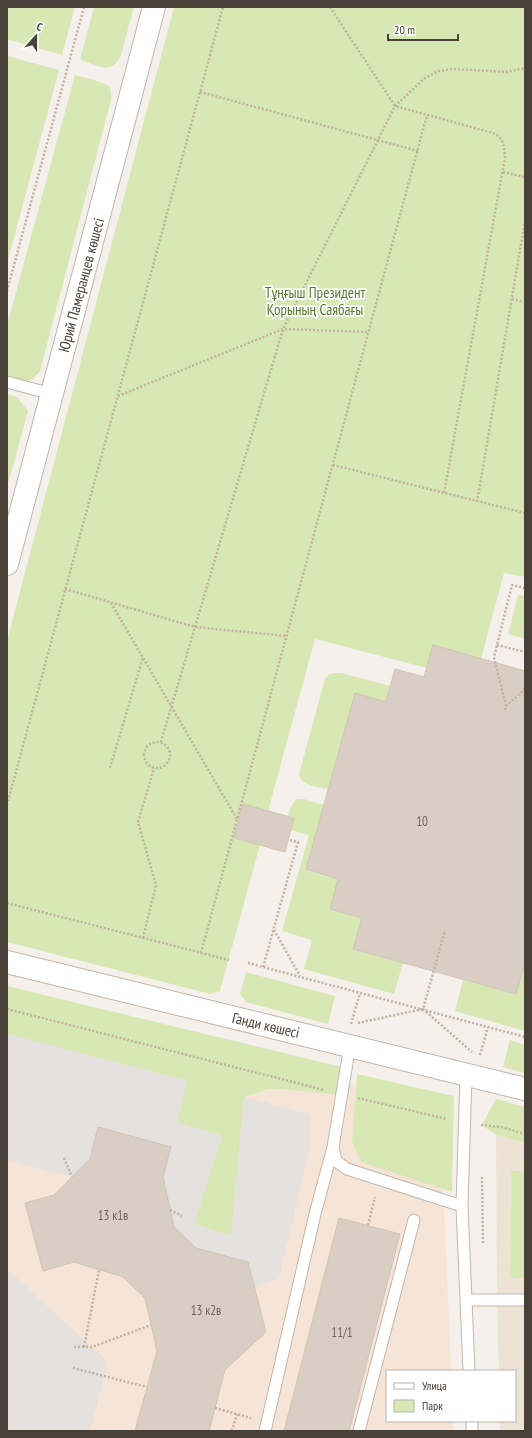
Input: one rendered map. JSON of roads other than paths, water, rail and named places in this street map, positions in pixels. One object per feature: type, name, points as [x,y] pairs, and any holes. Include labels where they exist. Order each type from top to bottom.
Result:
[{"type":"street","name":"Юрий Памеранцев көшесі","points":[[7,564],[154,7]]},
{"type":"street","name":"Ганди көшесі","points":[[7,962],[353,1032],[466,1074],[525,1090]]},
{"type":"lane","points":[[7,382],[52,394]]},
{"type":"lane","points":[[266,1427],[315,1214],[333,1147],[353,1032]]},
{"type":"lane","points":[[466,1074],[462,1206],[470,1370]]},
{"type":"lane","points":[[333,1147],[336,1161],[347,1169],[462,1206]]},
{"type":"lane","points":[[359,1431],[414,1220]]},
{"type":"lane","points":[[466,1300],[525,1300]]},
{"type":"park label","name":"Тұңғыш Президент Қорының Саябағы","points":[[315,300]]}]
